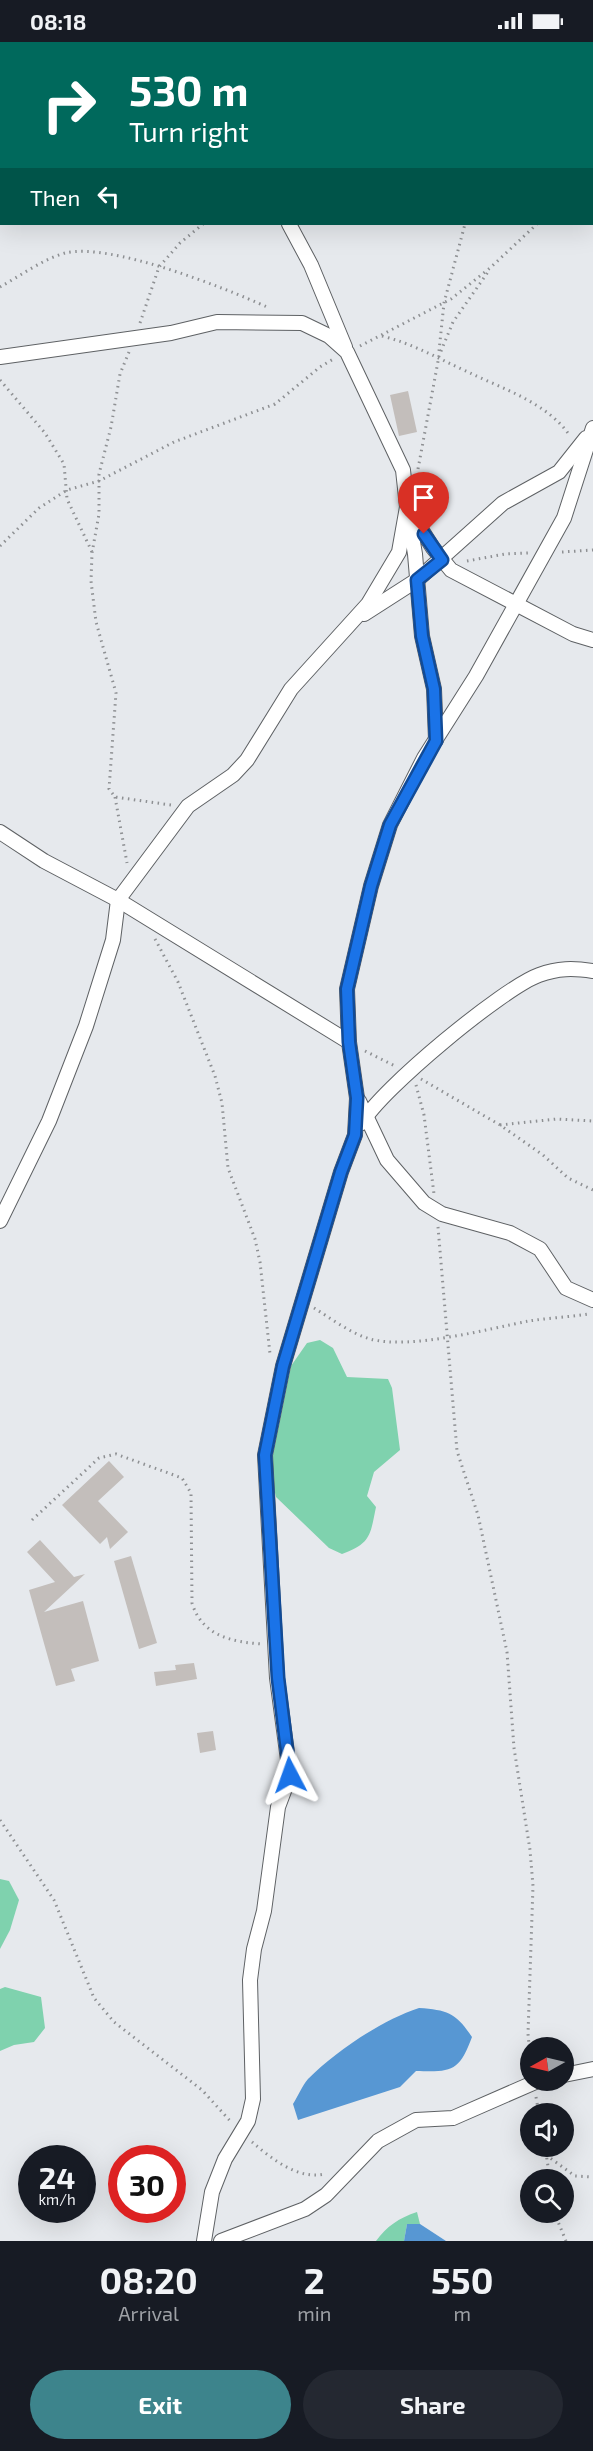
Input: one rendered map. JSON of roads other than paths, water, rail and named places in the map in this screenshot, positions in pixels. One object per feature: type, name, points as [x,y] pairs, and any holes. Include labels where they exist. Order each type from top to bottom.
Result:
[{"type":"street","points":[[290,225],[311,265],[346,352],[403,470],[422,636],[434,689],[436,741]]},
{"type":"street","points":[[0,357],[135,338],[217,322],[302,323],[329,336],[346,352]]},
{"type":"street","points":[[347,625],[445,563],[503,503],[559,472],[592,429]]},
{"type":"street","points":[[355,1135],[357,1098],[349,1042],[347,989],[381,850],[402,800],[517,605],[564,518],[592,429]]},
{"type":"street","points":[[407,507],[445,563],[517,605],[573,634],[593,640]]},
{"type":"street","points":[[0,1221],[49,1121],[86,1026],[113,940],[118,900],[188,806],[233,775],[247,760],[291,689],[368,604],[399,552],[407,507]]},
{"type":"street","points":[[0,832],[44,861],[118,900],[349,1042]]},
{"type":"street","points":[[204,2241],[212,2192],[225,2159],[248,2121],[253,2099],[249,2010],[254,1949],[264,1911],[278,1807],[290,1775],[275,1643],[265,1455],[283,1366],[301,1301],[341,1172],[355,1135],[366,1116],[410,1073],[506,994],[537,976],[574,968],[593,971]]},
{"type":"street","points":[[357,1098],[387,1160],[424,1203],[436,1210],[510,1233],[540,1248],[566,1288],[593,1300]]},
{"type":"street","points":[[574,2073],[593,2069]]},
{"type":"street","points":[[220,2241],[305,2208],[326,2195],[378,2141],[416,2120],[453,2118],[520,2089]]},
{"type":"water","points":[[419,2008],[450,2014],[472,2037],[463,2057],[453,2068],[416,2071],[400,2087],[298,2120],[293,2104],[306,2082],[319,2068],[375,2028]]},
{"type":"water","points":[[407,2224],[420,2224],[446,2241],[404,2241]]}]
